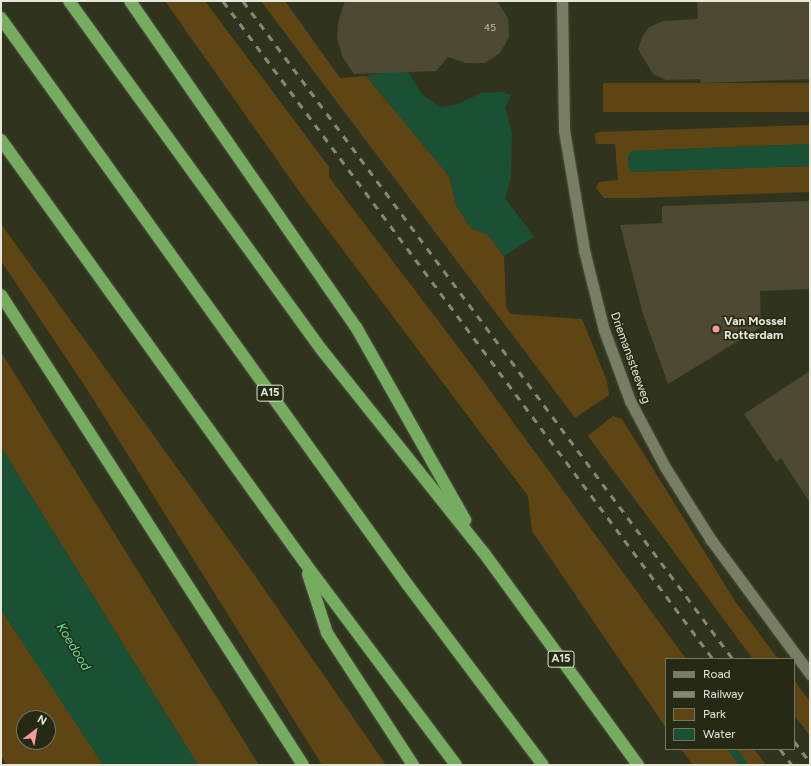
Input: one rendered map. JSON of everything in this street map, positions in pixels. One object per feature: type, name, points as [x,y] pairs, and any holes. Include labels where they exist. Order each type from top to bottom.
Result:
[{"type":"highway","name":"A15","points":[[69,1],[321,349],[484,553],[638,765]]},
{"type":"highway","name":"A15","points":[[130,1],[356,327],[484,553]]},
{"type":"highway","name":"A15","points":[[1,18],[407,584],[543,765]]},
{"type":"highway","points":[[1,140],[304,563],[456,765]]},
{"type":"highway","points":[[1,295],[303,765]]},
{"type":"highway","points":[[304,563],[327,633],[413,765]]},
{"type":"main road","name":"Driemanssteeweg","points":[[562,1],[564,130],[584,250],[604,330],[630,401],[665,468],[711,540],[810,674]]},
{"type":"green space","points":[[165,1],[205,1],[329,167],[329,177],[470,363],[685,658],[665,658],[665,727],[532,531],[528,496],[306,201]]},
{"type":"green space","points":[[261,1],[285,1],[340,78],[366,76],[449,176],[457,207],[471,228],[488,235],[504,256],[506,306],[510,314],[582,319],[607,381],[609,395],[575,418]]},
{"type":"green space","points":[[603,83],[810,83],[810,112],[603,112]]},
{"type":"green space","points":[[810,125],[810,144],[632,151],[632,172],[810,166],[810,192],[604,198],[596,188],[599,182],[618,180],[615,144],[596,144],[595,134],[599,132]]},
{"type":"green space","points":[[1,224],[253,573],[386,765],[322,765],[83,383],[1,261]]},
{"type":"green space","points":[[1,352],[259,765],[198,765],[1,447]]},
{"type":"green space","points":[[613,416],[622,419],[735,601],[777,658],[752,658],[588,436]]},
{"type":"green space","points":[[1,610],[103,765],[7,765],[1,756]]},
{"type":"green space","points":[[795,681],[810,702],[810,736],[795,716]]},
{"type":"green space","points":[[682,750],[755,750],[766,765],[693,765]]},
{"type":"water","points":[[406,69],[421,93],[439,107],[456,105],[481,93],[502,92],[511,95],[505,107],[512,132],[511,177],[505,198],[534,237],[504,256],[488,235],[471,228],[457,207],[449,176],[366,76]]},
{"type":"water","points":[[810,144],[810,166],[631,172],[628,168],[628,157],[631,151]]},
{"type":"water","name":"Koedood","points":[[1,447],[198,765],[103,765],[1,610]]},
{"type":"building","points":[[345,1],[497,1],[508,18],[509,37],[500,53],[485,63],[466,63],[448,57],[436,71],[354,74],[343,58],[337,39],[338,22]]},
{"type":"building","points":[[697,1],[810,1],[810,79],[701,83],[700,79],[666,80],[653,74],[638,49],[642,37],[648,28],[663,21],[698,19]]},
{"type":"building","points":[[810,201],[810,289],[760,291],[761,327],[668,384],[643,314],[620,225],[662,223],[662,206]]},
{"type":"building","points":[[810,371],[810,503],[781,458],[776,462],[744,414]]},
{"type":"waterway","points":[[733,750],[744,765]]},
{"type":"railway","points":[[223,1],[712,658]]},
{"type":"railway","points":[[243,1],[732,658]]},
{"type":"railway","points":[[795,742],[810,762]]},
{"type":"railway","points":[[781,750],[792,765]]},
{"type":"place","name":"Van Mossel Rotterdam","points":[[716,329]]}]
